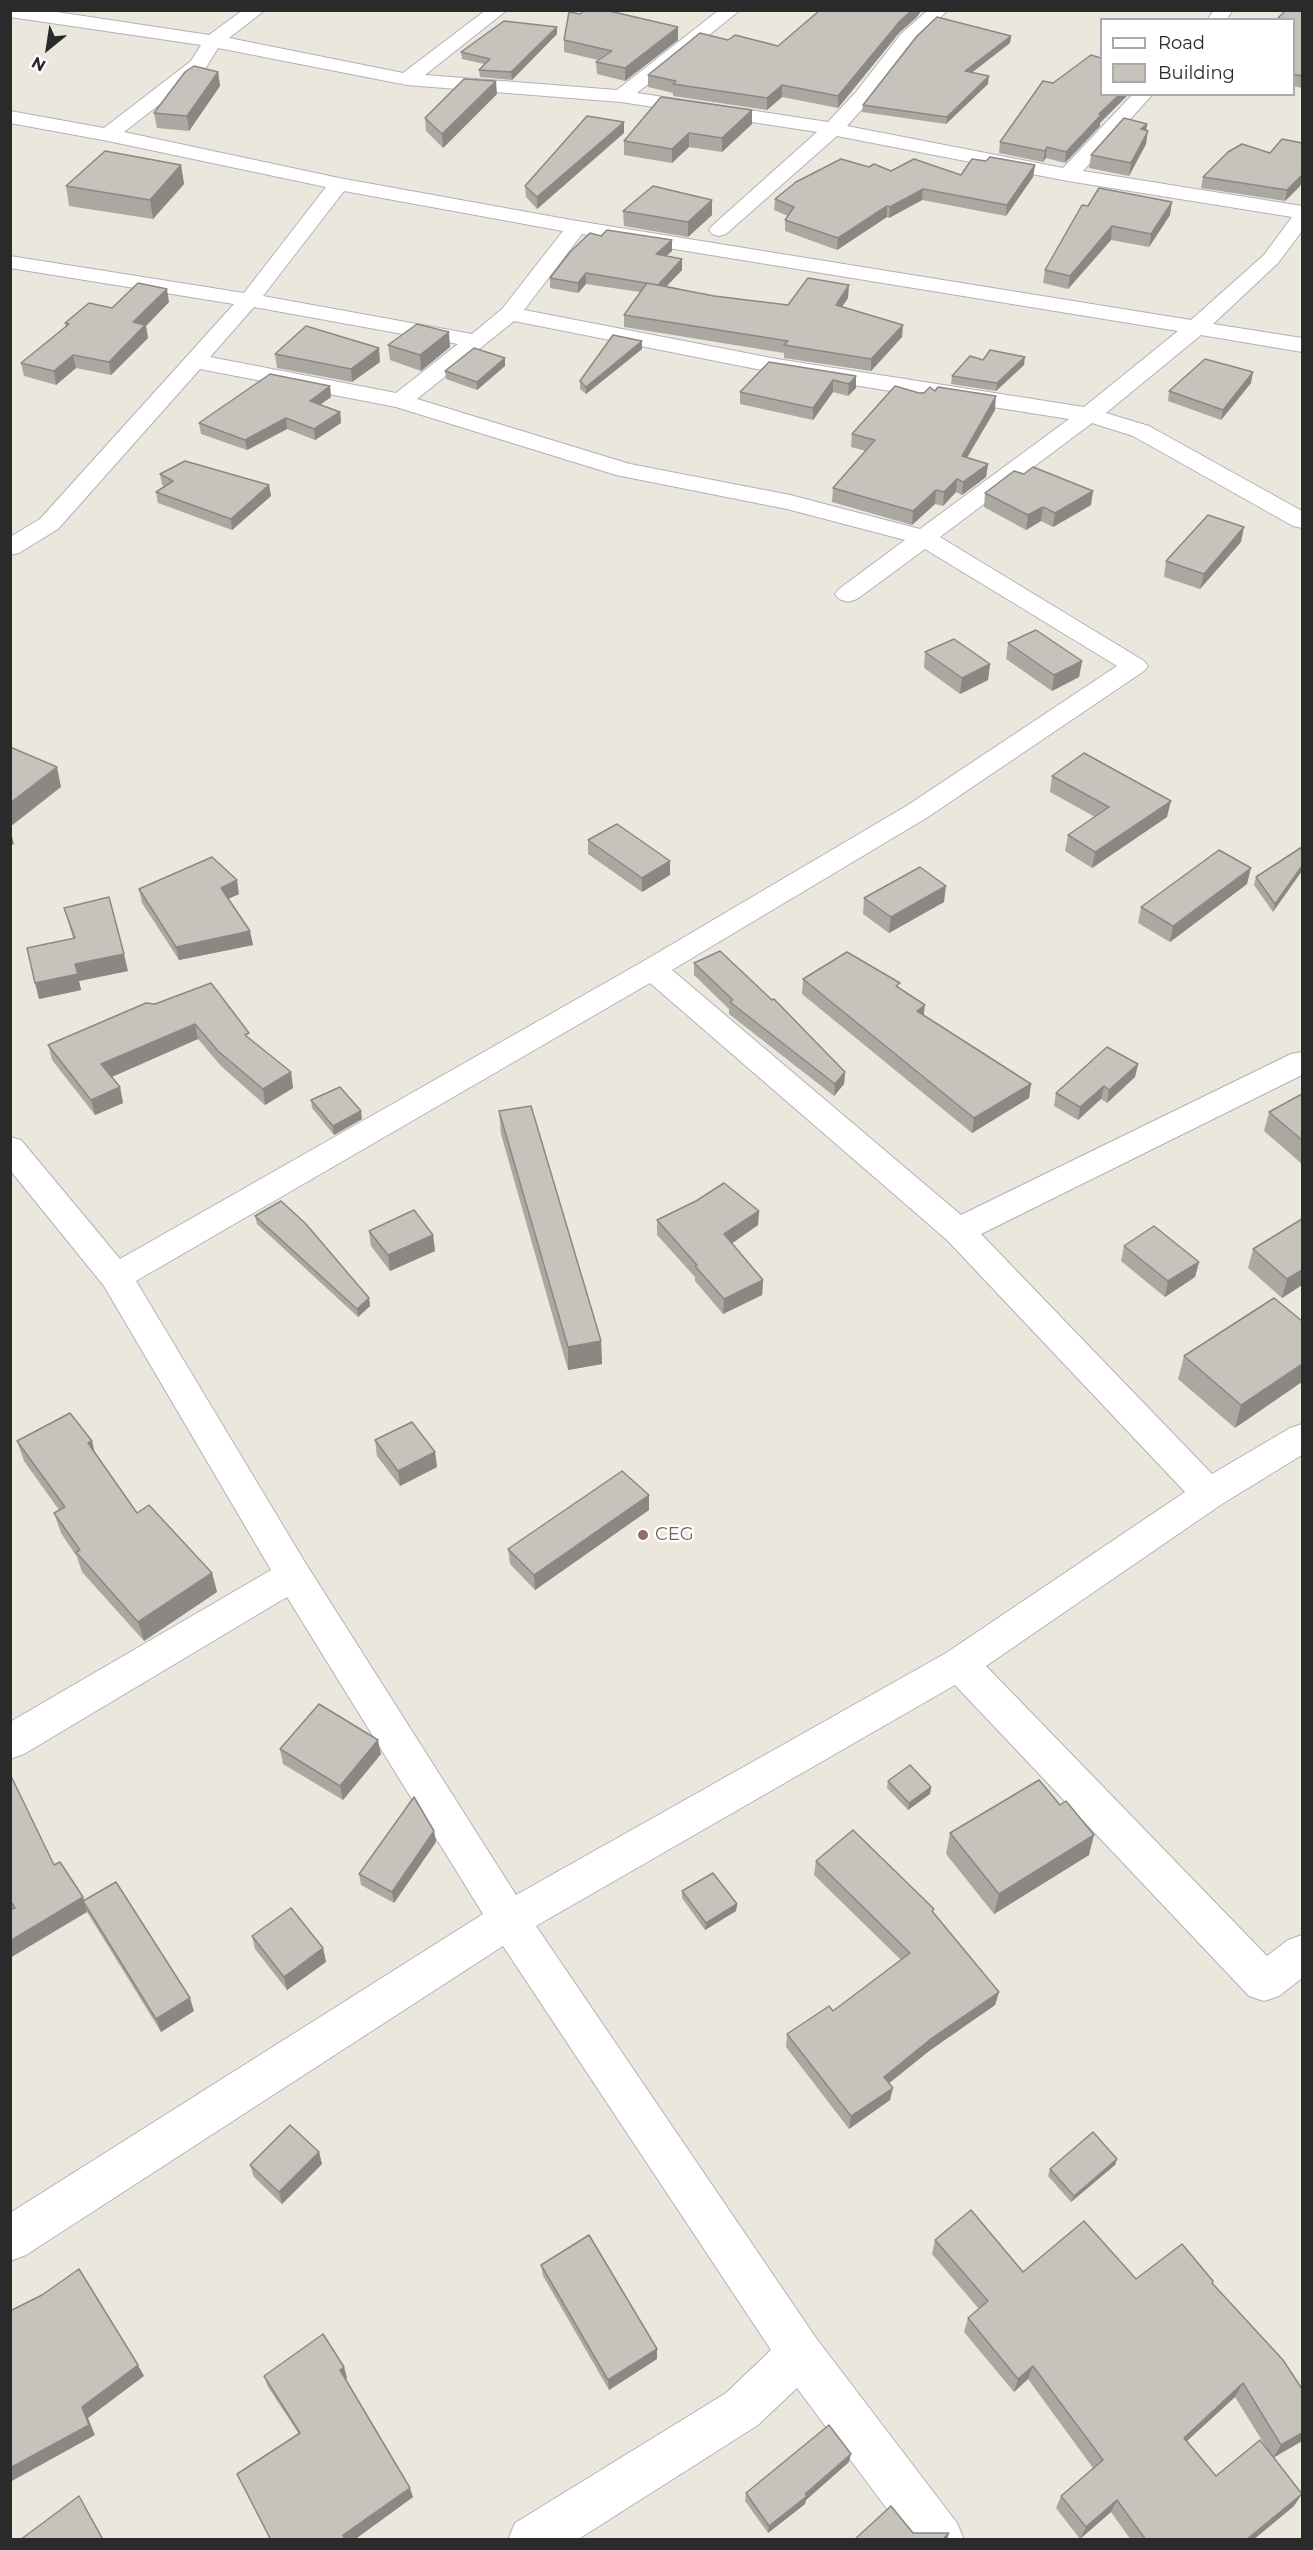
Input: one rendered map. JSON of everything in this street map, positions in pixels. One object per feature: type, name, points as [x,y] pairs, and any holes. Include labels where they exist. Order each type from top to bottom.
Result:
[{"type":"street","points":[[108,135],[198,65],[213,41],[256,10]]},
{"type":"street","points":[[407,79],[498,10]]},
{"type":"street","points":[[621,96],[731,10]]},
{"type":"street","points":[[719,230],[833,129],[863,96],[908,38],[939,10]]},
{"type":"street","points":[[22,12],[213,41],[407,79],[621,96],[833,129],[1068,175],[1302,214],[1271,259],[1197,327],[1089,415],[848,594]]},
{"type":"street","points":[[1068,175],[1142,96]]},
{"type":"street","points":[[10,117],[108,135],[339,184],[577,227],[1302,345]]},
{"type":"street","points":[[10,548],[50,524],[249,300],[339,184]]},
{"type":"street","points":[[400,401],[510,314],[577,227]]},
{"type":"street","points":[[11,262],[249,300],[476,341]]},
{"type":"street","points":[[510,314],[777,366],[1089,415],[1141,431],[1302,521]]},
{"type":"street","points":[[116,1277],[652,969],[918,811],[1135,666],[924,538],[790,502],[624,470],[400,401],[195,361]]},
{"type":"street","points":[[652,969],[958,1231],[1209,1494]]},
{"type":"street","points":[[958,1231],[1302,1062]]},
{"type":"street","points":[[10,1148],[116,1277],[293,1575],[509,1920],[800,2354],[940,2540]]},
{"type":"street","points":[[10,2240],[509,1920],[959,1664],[1209,1494],[1302,1438]]},
{"type":"street","points":[[10,1742],[293,1575]]},
{"type":"street","points":[[959,1664],[1264,1982],[1302,1954]]},
{"type":"street","points":[[532,2540],[742,2409],[800,2354]]},
{"type":"building","points":[[585,10],[605,10],[678,27],[625,68],[596,62],[612,51],[564,40],[569,12],[580,14]]},
{"type":"building","points":[[820,10],[912,10],[900,21],[838,96],[782,85],[767,98],[673,84],[676,81],[648,75],[700,33],[728,40],[735,35],[778,46]]},
{"type":"building","points":[[1286,10],[1302,10],[1302,76],[1295,74],[1295,18],[1278,18]]},
{"type":"building","points":[[937,17],[1011,36],[965,71],[989,76],[947,117],[863,105],[917,36]]},
{"type":"building","points":[[504,21],[557,27],[511,72],[479,70],[490,59],[461,52]]},
{"type":"building","points":[[1091,55],[1100,58],[1100,96],[1118,96],[1066,152],[1047,147],[1045,151],[1000,142],[1043,81],[1053,83]]},
{"type":"building","points":[[194,66],[218,72],[187,116],[154,113],[185,72]]},
{"type":"building","points":[[464,79],[496,81],[442,134],[425,118]]},
{"type":"building","points":[[661,97],[752,110],[722,138],[689,133],[672,149],[624,141]]},
{"type":"building","points":[[587,116],[624,122],[537,197],[525,186]]},
{"type":"building","points":[[1124,118],[1147,124],[1141,129],[1148,131],[1131,163],[1091,155]]},
{"type":"building","points":[[1282,139],[1302,143],[1302,175],[1287,190],[1203,177],[1228,152],[1242,144],[1270,153]]},
{"type":"building","points":[[105,151],[181,165],[150,200],[66,186]]},
{"type":"building","points":[[990,157],[1035,165],[1007,205],[923,189],[890,207],[887,206],[838,238],[785,220],[794,207],[775,199],[796,182],[841,159],[869,167],[874,164],[891,171],[914,159],[961,175],[972,159],[986,161]]},
{"type":"building","points":[[653,186],[712,200],[688,222],[623,211]]},
{"type":"building","points":[[1099,188],[1172,202],[1151,234],[1112,226],[1070,276],[1045,270],[1082,205],[1088,206]]},
{"type":"building","points":[[607,230],[672,240],[656,254],[682,259],[658,285],[586,273],[578,283],[550,278],[570,252],[590,233],[601,236]]},
{"type":"building","points":[[808,278],[849,285],[836,305],[903,325],[871,359],[784,345],[788,341],[624,315],[647,283],[714,296],[788,305]]},
{"type":"building","points":[[138,283],[167,289],[133,322],[145,325],[109,362],[73,355],[54,371],[21,363],[69,324],[65,323],[89,303],[112,308]]},
{"type":"building","points":[[417,324],[449,332],[420,355],[388,345]]},
{"type":"building","points":[[306,326],[379,348],[351,369],[275,354]]},
{"type":"building","points":[[613,335],[642,341],[586,387],[580,381]]},
{"type":"building","points":[[474,348],[505,358],[477,382],[445,371]]},
{"type":"building","points":[[990,350],[1025,357],[997,383],[952,376],[970,356],[983,360]]},
{"type":"building","points":[[1205,359],[1253,372],[1223,410],[1169,391]]},
{"type":"building","points":[[769,362],[856,376],[849,384],[833,380],[813,408],[740,392]]},
{"type":"building","points":[[270,374],[330,386],[310,401],[340,412],[314,429],[286,418],[245,440],[199,423]]},
{"type":"building","points":[[895,386],[919,393],[924,393],[930,387],[935,391],[938,387],[996,396],[962,456],[988,464],[963,482],[957,479],[944,492],[936,490],[913,511],[833,488],[875,440],[852,434]]},
{"type":"building","points":[[185,461],[269,485],[231,519],[156,492],[173,481],[160,474]]},
{"type":"building","points":[[1033,467],[1093,491],[1055,513],[1043,507],[1028,515],[985,493],[1014,471],[1024,474]]},
{"type":"building","points":[[1208,515],[1244,527],[1204,574],[1166,561]]},
{"type":"building","points":[[1036,630],[1082,661],[1054,675],[1008,643]]},
{"type":"building","points":[[954,639],[990,664],[962,678],[925,652]]},
{"type":"building","points":[[10,747],[57,767],[10,803]]},
{"type":"building","points":[[1084,753],[1171,801],[1095,852],[1068,835],[1109,807],[1052,776]]},
{"type":"building","points":[[617,824],[670,861],[642,878],[588,840]]},
{"type":"building","points":[[1302,847],[1302,866],[1275,904],[1256,877]]},
{"type":"building","points":[[1219,850],[1251,868],[1173,926],[1141,907]]},
{"type":"building","points":[[212,857],[237,880],[221,888],[250,931],[176,947],[139,889]]},
{"type":"building","points":[[920,867],[946,886],[891,917],[864,898]]},
{"type":"building","points":[[109,897],[124,954],[75,964],[78,974],[35,983],[27,948],[75,938],[64,908]]},
{"type":"building","points":[[720,951],[772,1000],[774,999],[845,1072],[835,1084],[730,1002],[733,1000],[694,963]]},
{"type":"building","points":[[847,952],[900,983],[896,986],[925,1005],[917,1011],[1031,1084],[974,1118],[803,979]]},
{"type":"building","points":[[211,983],[249,1033],[245,1035],[291,1072],[263,1089],[218,1051],[195,1024],[101,1064],[120,1087],[91,1100],[48,1045],[146,1003],[155,1004]]},
{"type":"building","points":[[1107,1047],[1138,1064],[1109,1090],[1104,1086],[1080,1107],[1056,1093]]},
{"type":"building","points":[[340,1087],[361,1111],[333,1126],[311,1100]]},
{"type":"building","points":[[1302,1094],[1302,1140],[1269,1112]]},
{"type":"building","points":[[531,1106],[601,1341],[568,1347],[499,1111]]},
{"type":"building","points":[[724,1183],[759,1211],[724,1234],[763,1280],[724,1299],[657,1220],[696,1201]]},
{"type":"building","points":[[281,1201],[306,1224],[369,1298],[357,1309],[255,1216]]},
{"type":"building","points":[[414,1210],[433,1235],[388,1255],[369,1231]]},
{"type":"building","points":[[1302,1219],[1302,1270],[1287,1279],[1253,1249]]},
{"type":"building","points":[[1154,1226],[1199,1262],[1168,1281],[1124,1246]]},
{"type":"building","points":[[1274,1298],[1302,1321],[1302,1364],[1241,1405],[1184,1356]]},
{"type":"building","points":[[70,1413],[92,1441],[88,1443],[137,1513],[149,1505],[212,1573],[138,1622],[76,1552],[80,1550],[54,1513],[65,1507],[17,1441]]},
{"type":"building","points":[[412,1422],[435,1452],[398,1471],[375,1440]]},
{"type":"building","points":[[622,1471],[649,1495],[534,1575],[508,1549]]},
{"type":"building","points":[[319,1704],[378,1740],[340,1786],[280,1749]]},
{"type":"building","points":[[910,1765],[931,1787],[909,1803],[888,1781]]},
{"type":"building","points":[[10,1774],[54,1865],[60,1862],[83,1897],[10,1941],[10,1910],[15,1908],[10,1900]]},
{"type":"building","points":[[1039,1780],[1060,1805],[1066,1801],[1094,1835],[999,1894],[950,1833]]},
{"type":"building","points":[[414,1797],[434,1831],[392,1892],[359,1874]]},
{"type":"building","points":[[853,1830],[934,1909],[932,1911],[999,1992],[932,2038],[884,2077],[893,2088],[851,2116],[787,2034],[829,2006],[833,2011],[910,1953],[816,1861]]},
{"type":"building","points":[[713,1873],[737,1904],[706,1923],[682,1891]]},
{"type":"building","points":[[116,1882],[190,1998],[156,2019],[83,1901]]},
{"type":"building","points":[[291,1908],[323,1948],[284,1977],[252,1936]]},
{"type":"building","points":[[290,2125],[319,2152],[279,2192],[250,2165]]},
{"type":"building","points":[[1093,2132],[1117,2159],[1074,2196],[1050,2169]]},
{"type":"building","points":[[971,2210],[1023,2272],[1084,2221],[1136,2279],[1182,2244],[1213,2281],[1212,2283],[1283,2360],[1302,2389],[1302,2433],[1281,2445],[1243,2383],[1184,2438],[1216,2476],[1260,2440],[1302,2494],[1246,2540],[1146,2540],[1117,2500],[1086,2527],[1061,2496],[1103,2460],[1033,2366],[1018,2379],[968,2318],[988,2301],[935,2240]]},
{"type":"building","points":[[589,2235],[657,2349],[608,2380],[541,2265]]},
{"type":"building","points":[[79,2269],[138,2365],[82,2407],[89,2425],[10,2468],[10,2311],[42,2295]]},
{"type":"building","points":[[323,2334],[344,2367],[340,2370],[410,2488],[343,2535],[345,2540],[271,2540],[237,2474],[300,2433],[264,2376]]},
{"type":"building","points":[[829,2425],[851,2454],[805,2494],[807,2496],[769,2526],[746,2493]]},
{"type":"building","points":[[79,2496],[103,2540],[20,2540]]},
{"type":"building","points":[[891,2506],[913,2533],[949,2533],[942,2540],[854,2540]]},
{"type":"place","name":"CEG","points":[[643,1535]]}]
